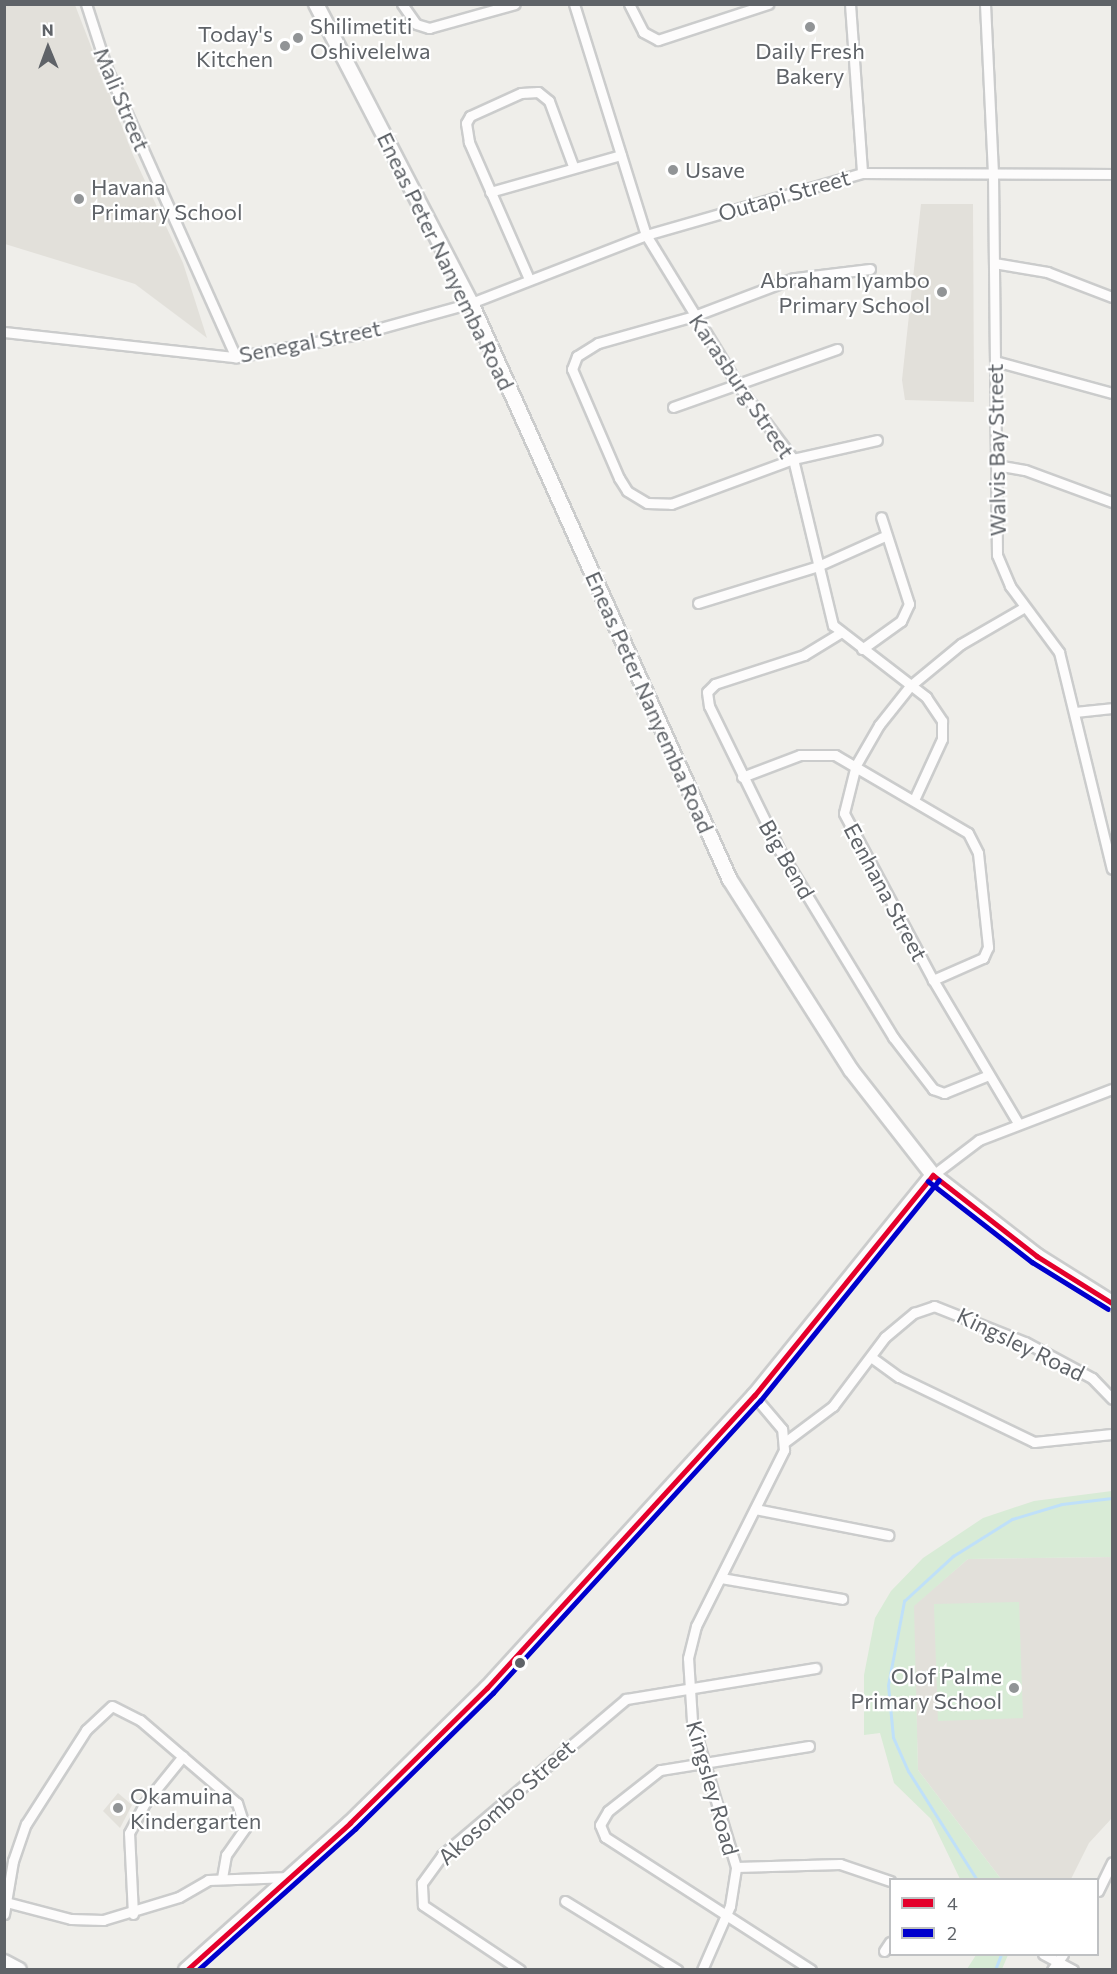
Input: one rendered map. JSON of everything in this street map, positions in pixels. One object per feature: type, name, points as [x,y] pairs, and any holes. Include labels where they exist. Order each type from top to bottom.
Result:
[{"type":"main road","name":"Eneas Peter Nanyemba Road","points":[[316,4],[471,303],[730,880],[851,1070],[933,1175],[1037,1256],[1113,1303]]},
{"type":"main road","points":[[186,1970],[428,1751],[754,1396],[933,1175]]},
{"type":"main road","points":[[4,1962],[19,1970]]},
{"type":"street","name":"Mali Street","points":[[86,4],[107,69],[236,357]]},
{"type":"street","points":[[402,4],[416,24],[429,28],[515,4]]},
{"type":"street","name":"Karasburg Street","points":[[574,4],[646,235],[739,387],[793,459],[825,606],[840,633],[910,686],[938,711],[943,730],[914,801]]},
{"type":"street","points":[[628,4],[644,32],[658,40],[768,4]]},
{"type":"street","points":[[850,4],[862,174]]},
{"type":"street","name":"Walvis Bay Street","points":[[985,4],[993,173],[998,555],[1023,608],[1059,652],[1113,869]]},
{"type":"street","points":[[529,279],[469,142],[466,123],[470,116],[521,93],[544,95],[573,166]]},
{"type":"street","points":[[490,192],[573,166],[621,155]]},
{"type":"street","name":"Outapi Street","points":[[471,303],[646,235],[862,174],[1113,174]]},
{"type":"street","points":[[994,263],[1047,272],[1113,297]]},
{"type":"street","points":[[870,269],[794,278],[694,316],[598,343],[575,362],[576,385],[627,491],[647,503],[671,504],[793,459],[877,441]]},
{"type":"street","name":"Senegal Street","points":[[4,332],[236,357],[359,334],[471,303]]},
{"type":"street","points":[[673,407],[739,387],[837,349]]},
{"type":"street","points":[[995,360],[1113,393]]},
{"type":"street","points":[[996,465],[1025,470],[1113,502]]},
{"type":"street","points":[[862,649],[901,621],[909,604],[885,536],[881,517]]},
{"type":"street","points":[[698,603],[818,566],[885,536]]},
{"type":"street","name":"Eenhana Street","points":[[1018,1123],[933,980],[844,813],[856,765],[879,725],[910,686],[961,644],[1023,608]]},
{"type":"street","name":"Big Bend","points":[[840,633],[804,655],[710,687],[709,706],[780,851],[893,1037],[933,1089],[944,1093],[989,1075]]},
{"type":"street","points":[[1075,712],[1113,708]]},
{"type":"street","points":[[742,777],[817,753],[856,765],[972,839],[989,932],[983,958],[933,980]]},
{"type":"street","points":[[933,1175],[958,1152],[1018,1123],[1113,1089]]},
{"type":"street","name":"Kingsley Road","points":[[702,1970],[727,1914],[736,1867],[701,1761],[688,1688],[690,1642],[785,1442],[833,1407],[885,1337],[914,1313],[934,1306],[948,1308],[1092,1378],[1113,1398]]},
{"type":"street","points":[[871,1357],[898,1377],[1034,1442],[1113,1434]]},
{"type":"street","points":[[754,1396],[782,1429],[785,1442]]},
{"type":"street","points":[[755,1509],[888,1534]]},
{"type":"street","points":[[721,1578],[842,1599]]},
{"type":"street","points":[[688,1688],[815,1668]]},
{"type":"street","name":"Akosombo Street","points":[[518,1969],[429,1911],[422,1900],[422,1883],[452,1845],[615,1706],[644,1694],[688,1688]]},
{"type":"street","points":[[4,1914],[13,1861],[26,1824],[99,1716],[112,1706],[118,1708],[183,1756],[231,1795],[242,1813],[244,1828],[226,1856],[222,1877]]},
{"type":"street","points":[[808,1746],[701,1761],[657,1772],[608,1811],[601,1831],[812,1970]]},
{"type":"street","points":[[134,1914],[129,1833],[145,1803],[183,1756]]},
{"type":"street","points":[[1099,1889],[1113,1862]]},
{"type":"street","points":[[736,1867],[840,1864],[889,1880]]},
{"type":"street","points":[[6,1902],[71,1920],[134,1914],[222,1877],[290,1877]]},
{"type":"street","points":[[565,1901],[677,1970]]},
{"type":"street","points":[[884,1951],[889,1945]]},
{"type":"street","points":[[1058,1962],[1073,1970]]},
{"type":"shaded area","name":"Havana Primary School","points":[[75,5],[133,155],[183,263],[207,338],[135,284],[5,244],[5,6]]},
{"type":"shaded area","name":"Abraham Iyambo Primary School","points":[[921,204],[973,204],[974,402],[905,400],[902,380]]},
{"type":"shaded area","name":"Olof Palme Primary School","points":[[1112,1557],[1112,1818],[1089,1843],[1072,1878],[1000,1878],[918,1770],[913,1606],[968,1559]]},
{"type":"shaded area","name":"Okamuina Kindergarten","points":[[118,1793],[132,1805],[120,1828],[103,1811]]},
{"type":"green space","points":[[1112,1491],[1112,1557],[968,1559],[914,1606],[918,1770],[1000,1878],[960,1878],[931,1819],[894,1783],[880,1733],[864,1735],[864,1675],[875,1618],[891,1591],[923,1558],[983,1518],[1034,1501]]},
{"type":"green space","points":[[1019,1602],[1023,1718],[938,1721],[934,1604]]},
{"type":"green space","points":[[975,1956],[1008,1956],[1002,1969],[967,1969]]},
{"type":"waterway","points":[[976,1878],[908,1771],[893,1737],[888,1685],[904,1601],[953,1556],[1012,1519],[1062,1504],[1112,1498]]},
{"type":"waterway","points":[[995,1970],[1000,1956]]},
{"type":"transit line","name":"4","points":[[933,1175],[1037,1256],[1112,1303]]},
{"type":"transit line","name":"4","points":[[187,1970],[350,1823],[487,1688],[754,1396],[933,1175]]},
{"type":"transit line","name":"2","points":[[198,1970],[355,1829],[493,1693],[760,1401],[939,1180]]},
{"type":"transit line","name":"2","points":[[928,1181],[1032,1262],[1108,1309]]},
{"type":"place","name":"Daily Fresh Bakery","points":[[810,27]]},
{"type":"place","name":"Shilimetiti Oshivelelwa","points":[[298,38]]},
{"type":"place","name":"Today's Kitchen","points":[[285,46]]},
{"type":"place","name":"Usave","points":[[673,170]]},
{"type":"place","name":"Havana Primary School","points":[[79,199]]},
{"type":"place","name":"Abraham Iyambo Primary School","points":[[942,292]]},
{"type":"place","name":"Olof Palme Primary School","points":[[1014,1688]]},
{"type":"place","name":"Okamuina Kindergarten","points":[[118,1808]]}]
